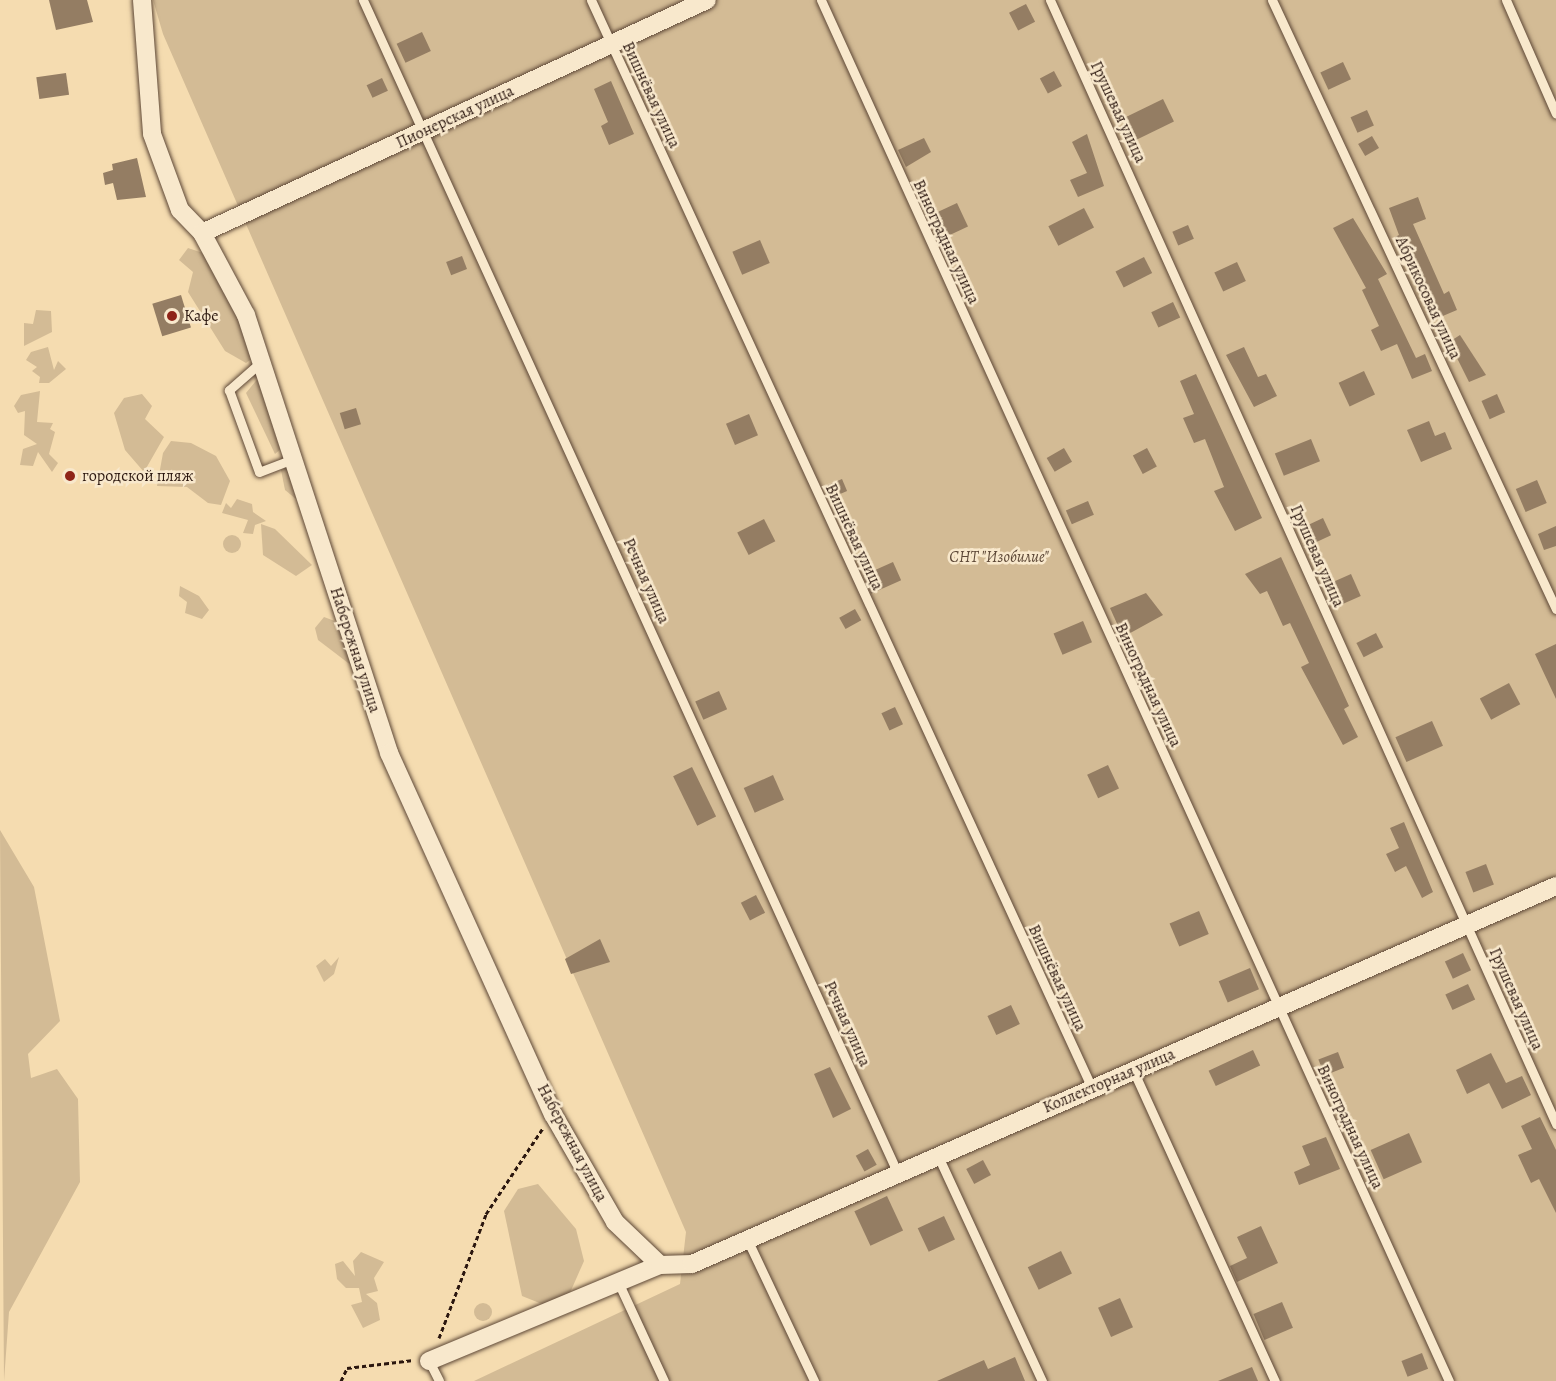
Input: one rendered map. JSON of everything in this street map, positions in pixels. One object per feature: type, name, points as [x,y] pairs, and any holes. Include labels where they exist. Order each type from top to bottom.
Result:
[{"type":"street","name":"Набережная улица","points":[[142,0],[152,134],[180,210],[202,233],[246,315],[388,753],[553,1114],[615,1222],[660,1265]]},
{"type":"street","name":"Пионерская улица","points":[[202,233],[707,0]]},
{"type":"street","name":"Коллекторная улица","points":[[660,1265],[692,1264],[899,1176],[1090,1086],[1280,1010],[1466,924],[1556,886]]},
{"type":"street","points":[[429,1361],[619,1284],[660,1265]]},
{"type":"lane","name":"Речная улица","points":[[363,0],[426,130],[899,1176]]},
{"type":"lane","name":"Вишнёвая улица","points":[[591,0],[1090,1086]]},
{"type":"lane","name":"Виноградная улица","points":[[821,0],[1449,1381]]},
{"type":"lane","name":"Грушевая улица","points":[[1050,0],[1556,1124]]},
{"type":"lane","name":"Абрикосовая улица","points":[[1272,0],[1556,609]]},
{"type":"lane","points":[[1506,0],[1556,114]]},
{"type":"lane","points":[[262,362],[229,390],[259,472],[293,459]]},
{"type":"lane","points":[[1132,1070],[1275,1381]]},
{"type":"lane","points":[[938,1156],[1042,1381]]},
{"type":"lane","points":[[747,1239],[814,1381]]},
{"type":"lane","points":[[619,1284],[664,1381]]},
{"type":"lane","points":[[429,1361],[439,1381]]},
{"type":"path","points":[[341,1381],[347,1368],[387,1360],[429,1361],[460,1293],[486,1214],[553,1114]]},
{"type":"green space","name":"СНТ \"Изобилие\"","points":[[153,0],[1556,0],[1556,1381],[474,1381],[680,1284],[686,1232],[163,34]]},
{"type":"green space","points":[[188,248],[203,253],[241,316],[254,357],[246,363],[225,351],[188,292],[193,272],[179,260]]},
{"type":"green space","points":[[36,310],[51,311],[52,332],[24,346],[24,323],[33,324]]},
{"type":"green space","points":[[48,347],[54,370],[58,361],[66,369],[49,383],[39,383],[40,377],[32,371],[37,367],[26,360],[31,352]]},
{"type":"green space","points":[[260,376],[283,447],[275,454],[246,393]]},
{"type":"green space","points":[[40,391],[37,422],[53,423],[50,429],[55,432],[49,454],[58,463],[52,472],[38,452],[33,466],[20,465],[23,449],[37,444],[24,435],[25,411],[18,413],[14,406],[21,395]]},
{"type":"green space","points":[[142,394],[152,406],[145,419],[164,437],[144,472],[125,450],[114,413],[124,398]]},
{"type":"green space","points":[[171,441],[191,443],[216,456],[230,481],[221,505],[208,503],[187,487],[157,486],[163,453]]},
{"type":"green space","points":[[291,465],[300,491],[296,499],[285,490],[281,470]]},
{"type":"green space","points":[[237,499],[252,504],[253,512],[266,521],[255,525],[253,534],[243,533],[248,520],[222,513],[226,503],[231,508]]},
{"type":"green space","points":[[261,524],[275,529],[312,565],[296,576],[263,555]]},
{"type":"green space","points":[[232,535],[238,538],[241,544],[238,550],[232,553],[226,550],[223,544],[226,538]]},
{"type":"green space","points":[[180,586],[199,596],[209,610],[202,619],[185,613],[187,602],[179,596]]},
{"type":"green space","points":[[324,617],[340,623],[356,669],[318,640],[315,628]]},
{"type":"green space","points":[[0,830],[34,887],[60,1021],[28,1054],[31,1078],[57,1069],[78,1099],[80,1182],[9,1312],[4,1381]]},
{"type":"green space","points":[[339,957],[334,974],[324,982],[316,966],[325,959],[331,966]]},
{"type":"green space","points":[[538,1184],[576,1229],[584,1261],[569,1295],[547,1306],[522,1296],[504,1211],[518,1189]]},
{"type":"green space","points":[[361,1252],[384,1262],[374,1278],[378,1291],[366,1294],[377,1303],[380,1320],[363,1328],[351,1305],[362,1302],[359,1288],[346,1288],[337,1279],[335,1264],[343,1261],[355,1276],[353,1261]]},
{"type":"green space","points":[[479,1303],[487,1303],[492,1308],[490,1319],[479,1321],[474,1316],[474,1308]]},
{"type":"building","points":[[49,0],[87,0],[93,22],[56,30]]},
{"type":"building","points":[[1026,4],[1035,22],[1018,30],[1009,13]]},
{"type":"building","points":[[422,32],[431,51],[405,63],[397,44]]},
{"type":"building","points":[[1343,62],[1351,79],[1328,90],[1320,73]]},
{"type":"building","points":[[1054,71],[1062,86],[1048,94],[1040,79]]},
{"type":"building","points":[[66,73],[69,95],[39,99],[36,77]]},
{"type":"building","points":[[382,78],[388,91],[373,98],[367,85]]},
{"type":"building","points":[[611,81],[634,134],[609,145],[601,126],[608,122],[594,89]]},
{"type":"building","points":[[1163,99],[1174,121],[1134,141],[1123,118]]},
{"type":"building","points":[[1367,110],[1374,126],[1357,133],[1351,117]]},
{"type":"building","points":[[1087,134],[1104,186],[1078,197],[1070,180],[1087,173],[1072,142]]},
{"type":"building","points":[[1372,136],[1379,148],[1365,156],[1358,144]]},
{"type":"building","points":[[924,138],[931,152],[906,167],[898,150]]},
{"type":"building","points":[[137,158],[146,197],[117,200],[113,183],[105,185],[103,173],[113,170],[112,164]]},
{"type":"building","points":[[1418,197],[1426,219],[1413,224],[1444,294],[1449,291],[1457,310],[1438,318],[1407,252],[1403,254],[1395,237],[1399,235],[1389,208]]},
{"type":"building","points":[[957,203],[968,227],[944,238],[933,214]]},
{"type":"building","points":[[1084,208],[1094,228],[1058,246],[1048,226]]},
{"type":"building","points":[[1353,218],[1387,274],[1378,279],[1416,358],[1425,354],[1432,371],[1412,379],[1397,344],[1381,351],[1371,330],[1379,326],[1362,290],[1366,288],[1333,228]]},
{"type":"building","points":[[1188,225],[1194,239],[1178,245],[1172,232]]},
{"type":"building","points":[[760,240],[770,263],[742,275],[732,252]]},
{"type":"building","points":[[462,256],[467,269],[451,275],[446,262]]},
{"type":"building","points":[[1144,257],[1152,273],[1124,288],[1115,272]]},
{"type":"building","points":[[1237,262],[1246,281],[1223,292],[1214,273]]},
{"type":"building","name":"Кафе","points":[[181,295],[191,328],[162,336],[152,304]]},
{"type":"building","points":[[1173,302],[1180,317],[1158,328],[1151,312]]},
{"type":"building","points":[[1460,335],[1486,375],[1469,382],[1449,342]]},
{"type":"building","points":[[1244,347],[1258,377],[1266,374],[1277,396],[1254,407],[1226,355]]},
{"type":"building","points":[[1364,371],[1375,395],[1350,406],[1339,383]]},
{"type":"building","points":[[1196,374],[1262,518],[1235,531],[1214,491],[1224,487],[1205,439],[1194,443],[1183,418],[1194,414],[1180,381]]},
{"type":"building","points":[[1497,394],[1505,412],[1490,419],[1481,401]]},
{"type":"building","points":[[356,408],[361,424],[345,429],[340,413]]},
{"type":"building","points":[[749,414],[758,435],[735,445],[726,424]]},
{"type":"building","points":[[1429,421],[1435,436],[1445,432],[1452,449],[1421,462],[1407,430]]},
{"type":"building","points":[[1311,439],[1320,461],[1284,476],[1275,454]]},
{"type":"building","points":[[1064,448],[1072,462],[1055,472],[1047,458]]},
{"type":"building","points":[[1147,448],[1157,467],[1143,474],[1133,456]]},
{"type":"building","points":[[842,479],[847,491],[830,498],[825,486]]},
{"type":"building","points":[[1537,480],[1547,503],[1526,512],[1516,489]]},
{"type":"building","points":[[1088,501],[1094,515],[1072,524],[1066,510]]},
{"type":"building","points":[[1323,518],[1331,535],[1310,545],[1302,528]]},
{"type":"building","points":[[764,519],[775,541],[749,555],[737,533]]},
{"type":"building","points":[[1556,526],[1556,546],[1544,550],[1538,534]]},
{"type":"building","points":[[1281,557],[1349,706],[1344,709],[1358,737],[1343,745],[1301,667],[1309,663],[1290,623],[1283,626],[1267,591],[1260,594],[1245,574]]},
{"type":"building","points":[[893,562],[901,580],[871,594],[863,575]]},
{"type":"building","points":[[1351,574],[1361,596],[1342,604],[1332,583]]},
{"type":"building","points":[[1146,593],[1163,615],[1123,637],[1110,608]]},
{"type":"building","points":[[855,609],[861,620],[846,629],[839,618]]},
{"type":"building","points":[[1083,621],[1092,642],[1063,655],[1054,634]]},
{"type":"building","points":[[1376,633],[1383,647],[1364,657],[1356,643]]},
{"type":"building","points":[[1556,644],[1556,699],[1535,654]]},
{"type":"building","points":[[1509,683],[1520,704],[1491,720],[1480,698]]},
{"type":"building","points":[[719,691],[727,709],[703,720],[695,702]]},
{"type":"building","points":[[895,707],[903,724],[889,731],[881,713]]},
{"type":"building","points":[[1432,721],[1443,746],[1406,762],[1395,737]]},
{"type":"building","points":[[1108,765],[1119,789],[1098,798],[1087,775]]},
{"type":"building","points":[[692,767],[716,816],[697,826],[673,776]]},
{"type":"building","points":[[773,775],[784,800],[755,813],[744,788]]},
{"type":"building","points":[[1404,822],[1433,892],[1422,898],[1406,866],[1395,872],[1386,854],[1399,848],[1390,828]]},
{"type":"building","points":[[1486,864],[1494,885],[1473,892],[1465,872]]},
{"type":"building","points":[[756,895],[765,913],[750,921],[741,903]]},
{"type":"building","points":[[1199,911],[1209,934],[1179,947],[1170,924]]},
{"type":"building","points":[[600,939],[610,962],[571,974],[565,959]]},
{"type":"building","points":[[1463,953],[1471,970],[1453,979],[1445,961]]},
{"type":"building","points":[[1250,968],[1259,989],[1228,1002],[1219,981]]},
{"type":"building","points":[[1468,984],[1475,999],[1453,1010],[1445,995]]},
{"type":"building","points":[[1011,1005],[1020,1024],[996,1035],[987,1016]]},
{"type":"building","points":[[1253,1050],[1260,1065],[1216,1086],[1209,1071]]},
{"type":"building","points":[[1338,1052],[1344,1068],[1324,1075],[1318,1060]]},
{"type":"building","points":[[1491,1053],[1506,1083],[1522,1076],[1531,1095],[1502,1109],[1489,1083],[1467,1094],[1456,1070]]},
{"type":"building","points":[[830,1067],[851,1109],[833,1118],[814,1074]]},
{"type":"building","points":[[1540,1117],[1556,1150],[1556,1213],[1539,1179],[1531,1183],[1518,1155],[1532,1149],[1521,1126]]},
{"type":"building","points":[[1409,1133],[1422,1162],[1384,1179],[1371,1150]]},
{"type":"building","points":[[1326,1137],[1340,1169],[1299,1185],[1294,1172],[1310,1165],[1302,1146]]},
{"type":"building","points":[[868,1149],[877,1165],[864,1172],[856,1156]]},
{"type":"building","points":[[983,1160],[991,1175],[974,1184],[966,1169]]},
{"type":"building","points":[[887,1196],[903,1230],[870,1246],[854,1211]]},
{"type":"building","points":[[944,1216],[955,1240],[929,1252],[918,1228]]},
{"type":"building","points":[[1261,1226],[1278,1263],[1237,1282],[1230,1266],[1247,1258],[1237,1237]]},
{"type":"building","points":[[1061,1251],[1072,1273],[1039,1290],[1028,1267]]},
{"type":"building","points":[[1120,1298],[1133,1327],[1111,1337],[1098,1308]]},
{"type":"building","points":[[1282,1302],[1293,1328],[1264,1340],[1253,1314]]},
{"type":"building","points":[[1422,1353],[1428,1369],[1408,1377],[1401,1361]]},
{"type":"building","points":[[1015,1357],[1025,1381],[937,1381],[984,1360],[988,1369]]},
{"type":"building","points":[[1252,1367],[1258,1381],[1218,1381]]},
{"type":"place","name":"Кафе","points":[[172,316]]},
{"type":"place","name":"городской пляж","points":[[70,476]]}]
